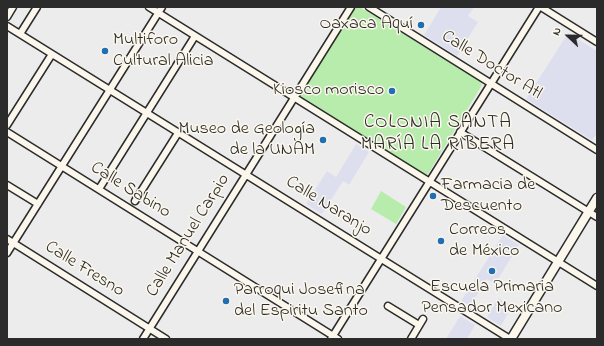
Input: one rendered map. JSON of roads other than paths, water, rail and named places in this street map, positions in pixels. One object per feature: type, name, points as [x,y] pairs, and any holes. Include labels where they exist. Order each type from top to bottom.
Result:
[{"type":"main road","points":[[510,339],[597,198]]},
{"type":"street","points":[[7,17],[13,7]]},
{"type":"street","points":[[20,34],[37,7]]},
{"type":"street","points":[[149,7],[160,10],[195,36],[429,182],[559,260],[597,286]]},
{"type":"street","name":"Calle Manuel Carpio","points":[[143,339],[351,7]]},
{"type":"street","name":"Calle Doctor Atl","points":[[369,7],[597,150]]},
{"type":"street","points":[[334,338],[381,258],[540,7],[597,42]]},
{"type":"street","points":[[7,253],[160,10]]},
{"type":"street","name":"Calle Naranjo","points":[[7,26],[510,339]]},
{"type":"street","points":[[99,189],[195,36]]},
{"type":"street","points":[[7,125],[52,54]]},
{"type":"street","name":"Calle Sabino","points":[[7,132],[334,338]]},
{"type":"street","points":[[460,132],[597,217]]},
{"type":"street","points":[[134,202],[178,133]]},
{"type":"street","points":[[7,185],[38,204]]},
{"type":"street","name":"Calle Fresno","points":[[7,239],[166,339]]},
{"type":"street","points":[[388,306],[420,325]]},
{"type":"street","points":[[411,339],[424,319]]},
{"type":"place","name":"Oaxaca Aquí","points":[[421,25]]},
{"type":"place","name":"Multiforo Cultural Alicia","points":[[105,51]]},
{"type":"place","name":"Kiosco morisco","points":[[392,91]]},
{"type":"place","name":"Museo de Geología de la UNAM","points":[[323,140]]},
{"type":"place","name":"Farmacia de Descuento","points":[[433,196]]},
{"type":"place","name":"Correos de México","points":[[441,241]]},
{"type":"place","name":"Escuela Primaria Pensador Mexicano","points":[[492,271]]},
{"type":"place","name":"Parroqui Josefina del Espiritu Santo","points":[[226,301]]},
{"type":"district","name":"COLONIA SANTA MARÍA LA RIBERA","points":[[438,135]]}]
